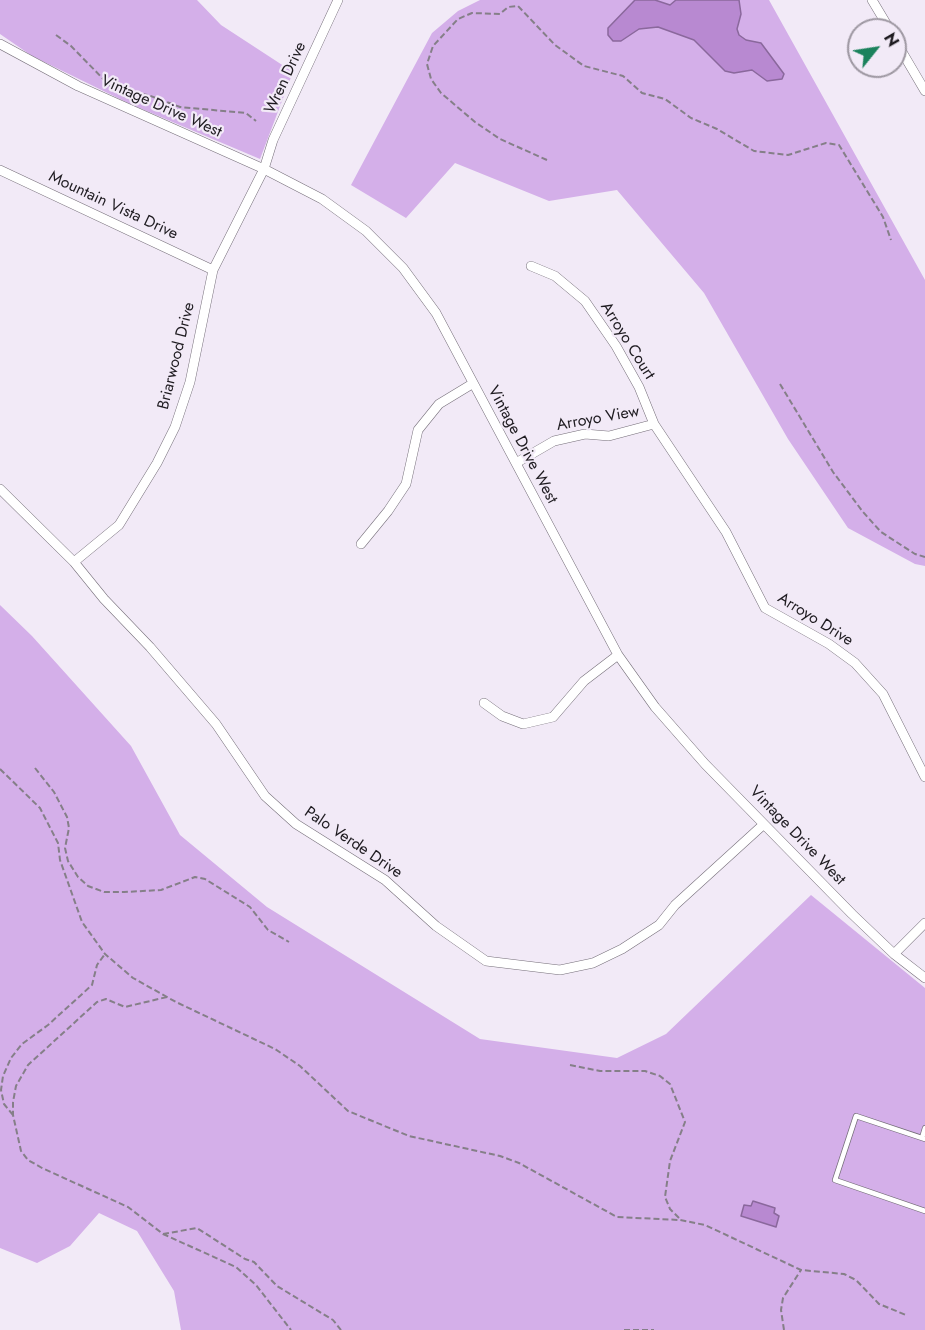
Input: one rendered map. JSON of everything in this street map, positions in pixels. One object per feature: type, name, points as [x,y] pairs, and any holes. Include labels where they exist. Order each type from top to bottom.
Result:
[{"type":"street","name":"Wren Drive","points":[[264,169],[273,140],[338,0]]},
{"type":"street","points":[[872,0],[883,18]]},
{"type":"street","name":"Vintage Drive West","points":[[0,44],[78,86],[264,169],[322,199],[366,231],[403,268],[436,313],[618,655],[655,707],[764,824],[894,954],[925,978]]},
{"type":"street","points":[[907,60],[925,91]]},
{"type":"street","name":"Briarwood Drive","points":[[74,562],[119,525],[157,463],[175,427],[190,382],[213,270],[264,169]]},
{"type":"street","name":"Mountain Vista Drive","points":[[0,170],[213,270]]},
{"type":"street","name":"Arroyo Court","points":[[531,266],[555,276],[585,301],[616,346],[639,387],[654,424]]},
{"type":"street","points":[[361,544],[388,512],[406,484],[418,430],[439,404],[472,384]]},
{"type":"street","name":"Arroyo View","points":[[516,463],[554,441],[585,434],[609,436],[654,424]]},
{"type":"street","name":"Arroyo Drive","points":[[654,424],[726,532],[765,608],[829,644],[855,663],[883,694],[925,777]]},
{"type":"street","name":"Palo Verde Drive","points":[[0,489],[74,562],[104,599],[150,647],[216,724],[265,796],[296,824],[386,880],[436,926],[486,961],[560,970],[593,963],[622,949],[659,925],[675,905],[764,824]]},
{"type":"street","points":[[484,703],[502,716],[523,724],[553,717],[584,681],[618,655]]},
{"type":"street","points":[[894,954],[925,923]]},
{"type":"lane","points":[[925,1128],[923,1138],[856,1116],[835,1180],[925,1211]]},
{"type":"path","points":[[547,160],[501,139],[475,122],[441,93],[431,79],[427,64],[433,46],[458,19],[472,13],[500,14],[508,7],[518,6],[555,45],[584,66],[623,76],[642,93],[664,99],[691,118],[717,129],[754,152],[788,155],[826,143],[839,145],[883,217],[891,240]]},
{"type":"path","points":[[56,35],[114,90],[148,95],[180,107],[246,113],[256,121]]},
{"type":"path","points":[[780,384],[833,472],[863,512],[881,532],[907,549],[925,557]]},
{"type":"path","points":[[35,768],[54,792],[67,817],[69,828],[65,848],[68,861],[78,877],[88,886],[104,892],[161,890],[195,877],[205,879],[250,907],[268,930],[289,942]]},
{"type":"path","points":[[0,769],[40,808],[58,843],[60,860],[82,922],[105,954],[132,978],[275,1049],[300,1066],[348,1111],[408,1136],[500,1156],[519,1163],[617,1217],[680,1220],[705,1225],[801,1270],[844,1274],[856,1280],[879,1304],[906,1315]]},
{"type":"path","points":[[13,1115],[4,1104],[1,1090],[3,1076],[11,1058],[22,1044],[92,985],[97,965],[105,954]]},
{"type":"path","points":[[167,997],[125,1007],[105,999],[97,1002],[21,1073],[16,1086],[13,1115],[21,1151],[28,1160],[128,1207],[163,1234],[236,1267],[256,1285],[291,1330]]},
{"type":"path","points":[[570,1065],[600,1071],[645,1071],[660,1076],[670,1084],[685,1122],[670,1161],[665,1197],[670,1209],[680,1220]]},
{"type":"path","points":[[163,1234],[197,1228],[245,1259],[254,1262],[277,1286],[333,1320],[341,1330]]},
{"type":"path","points":[[784,1330],[781,1310],[783,1298],[801,1270]]},
{"type":"path","points":[[624,1330],[654,1330]]},
{"type":"shaded area","points":[[0,0],[197,0],[221,25],[293,72],[260,159],[130,104],[32,56],[0,34]]},
{"type":"shaded area","points":[[480,0],[769,0],[925,280],[925,566],[915,564],[848,528],[788,439],[704,293],[617,190],[549,201],[455,163],[406,218],[351,185],[432,33],[458,11]]},
{"type":"shaded area","points":[[635,0],[655,0],[670,5],[676,0],[739,0],[741,14],[737,29],[739,35],[746,40],[761,43],[784,74],[782,79],[767,81],[752,70],[734,73],[725,71],[694,40],[658,27],[639,29],[621,41],[613,41],[608,35],[608,28]]},
{"type":"shaded area","points":[[0,605],[32,636],[131,746],[180,835],[267,907],[480,1039],[617,1058],[666,1034],[811,895],[925,988],[925,1330],[181,1330],[174,1291],[137,1231],[99,1213],[70,1246],[37,1263],[0,1248]]},
{"type":"shaded area","points":[[753,1201],[775,1208],[774,1213],[779,1216],[776,1227],[741,1216],[744,1205],[751,1206]]}]
